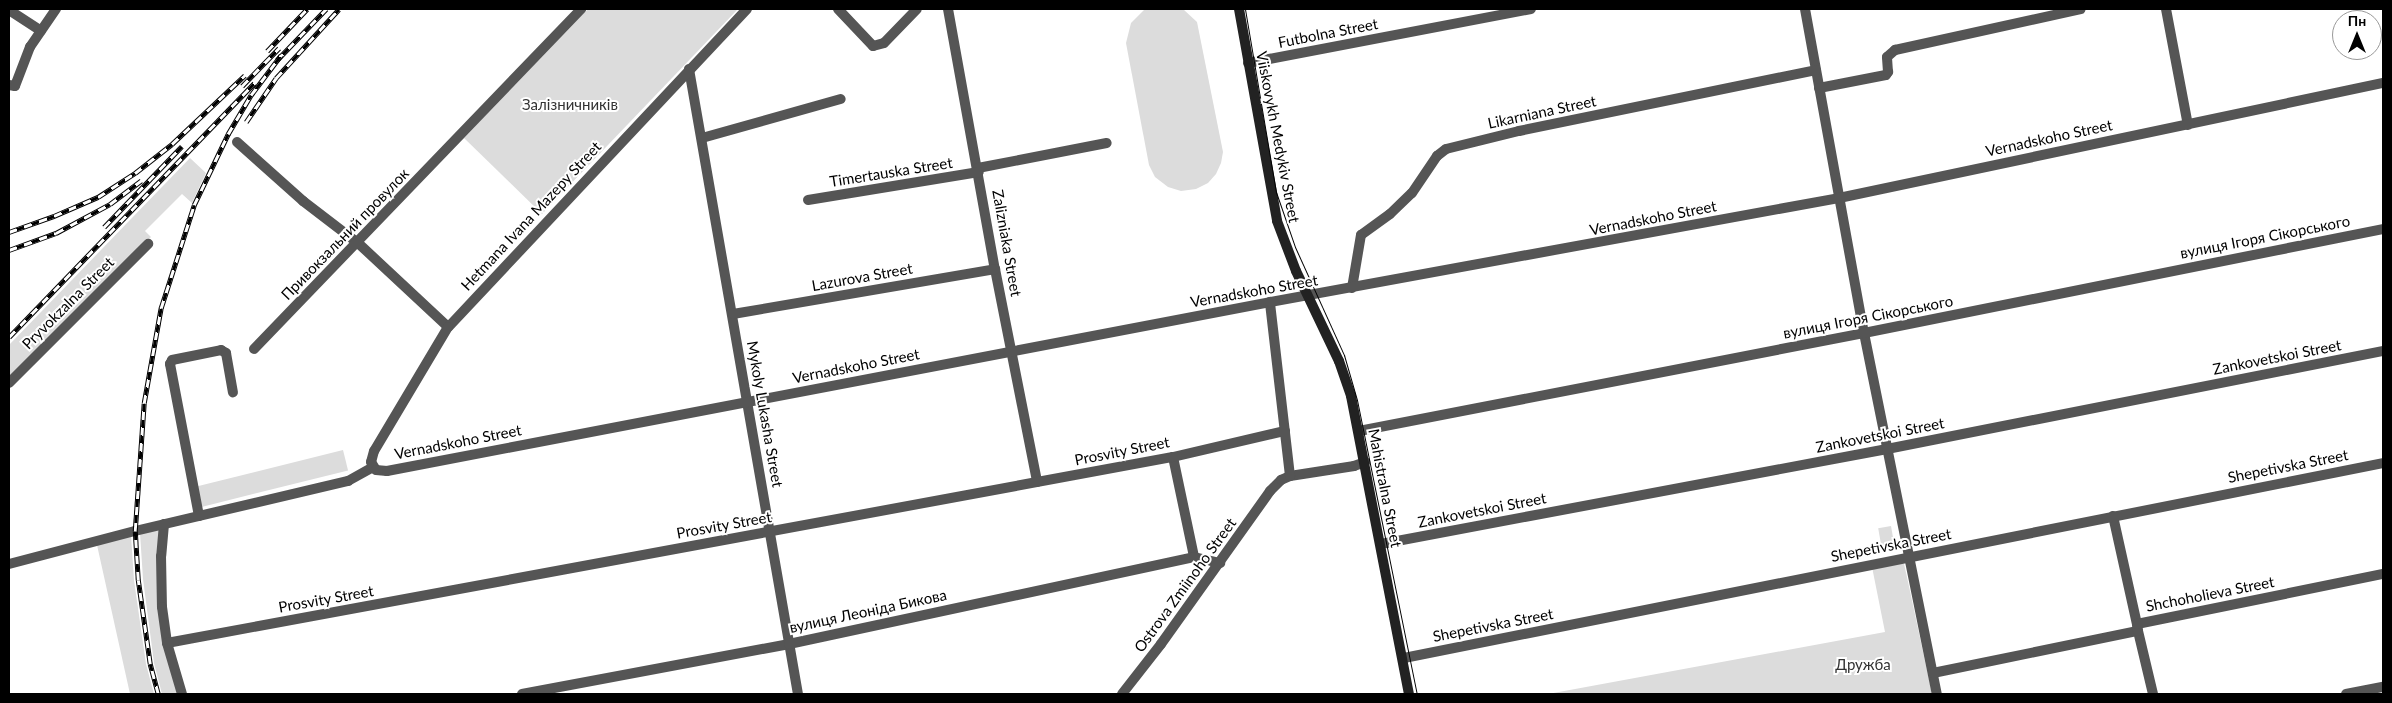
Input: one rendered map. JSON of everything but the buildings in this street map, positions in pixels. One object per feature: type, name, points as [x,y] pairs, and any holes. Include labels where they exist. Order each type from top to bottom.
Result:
[{"type":"main road","name":"Viiskovykh Medykiv Street","points":[[1239,9],[1277,222],[1307,296]]},
{"type":"main road","name":"Mahistralna Street","points":[[1307,296],[1346,378],[1359,431],[1404,658],[1409,694]]},
{"type":"street","points":[[12,85],[30,46],[56,9]]},
{"type":"street","name":"Привокзальний провулок","points":[[254,349],[358,243],[580,9]]},
{"type":"street","name":"Hetmana Ivana Mazepy Street","points":[[373,467],[371,462],[374,451],[448,327],[747,9]]},
{"type":"street","points":[[838,9],[874,46],[884,43],[918,9]]},
{"type":"street","name":"Zalizniaka Street","points":[[948,9],[979,170],[995,270],[1038,482]]},
{"type":"street","name":"Futbolna Street","points":[[1248,63],[1495,13],[1531,9]]},
{"type":"street","points":[[1805,9],[1864,333],[1937,694]]},
{"type":"street","points":[[1819,88],[1886,75],[1888,72],[1887,57],[1895,50],[2082,9]]},
{"type":"street","points":[[2166,9],[2188,124]]},
{"type":"street","points":[[9,10],[41,31]]},
{"type":"street","name":"Mykoly Lukasha Street","points":[[689,69],[798,694]]},
{"type":"street","name":"Likarniana Street","points":[[1352,288],[1361,235],[1390,214],[1412,193],[1438,156],[1446,149],[1519,131],[1816,70]]},
{"type":"street","name":"Vernadskoho Street","points":[[373,467],[376,470],[387,471],[1270,302],[1839,198],[2383,83]]},
{"type":"street","points":[[702,138],[841,99]]},
{"type":"street","points":[[237,142],[304,201],[358,243],[448,327]]},
{"type":"street","name":"Timertauska Street","points":[[808,200],[979,170],[1107,143]]},
{"type":"street","name":"вулиця Ігоря Сікорського","points":[[1359,431],[1864,333],[2383,229]]},
{"type":"street","name":"Pryvokzalna Street","points":[[9,383],[148,244]]},
{"type":"street","name":"Lazurova Street","points":[[733,314],[995,270]]},
{"type":"street","points":[[1270,302],[1290,476],[1354,466],[1364,462]]},
{"type":"street","points":[[199,516],[170,364],[172,360],[221,350],[226,353],[233,392]]},
{"type":"street","name":"Zankovetskoi Street","points":[[1381,544],[1887,449],[2383,351]]},
{"type":"street","name":"Prosvity Street","points":[[167,643],[1173,457],[1285,431]]},
{"type":"street","points":[[1173,457],[1194,557]]},
{"type":"street","name":"Shepetivska Street","points":[[1404,658],[2383,462]]},
{"type":"street","points":[[9,564],[164,524],[348,482],[373,467]]},
{"type":"street","name":"Ostrova Zmiinoho Street","points":[[1122,694],[1220,563],[1270,491],[1281,480],[1290,476]]},
{"type":"street","points":[[2113,516],[2153,694]]},
{"type":"street","points":[[164,524],[161,583],[167,643],[182,694]]},
{"type":"street","name":"вулиця Леоніда Бикова","points":[[524,694],[790,644],[1194,557],[1220,563]]},
{"type":"street","name":"Shchoholieva Street","points":[[1933,673],[2383,574]]},
{"type":"street","points":[[2346,694],[2383,687]]},
{"type":"green space","name":"Залізничників","points":[[588,9],[738,9],[542,214],[464,138]]},
{"type":"green space","points":[[1145,9],[1183,9],[1197,22],[1223,152],[1216,174],[1208,183],[1196,189],[1181,191],[1168,187],[1155,177],[1149,165],[1126,43],[1131,23]]},
{"type":"green space","points":[[190,158],[206,173],[192,203],[182,194],[145,231],[151,237],[9,378],[9,345]]},
{"type":"green space","points":[[343,450],[348,470],[202,507],[196,487]]},
{"type":"green space","points":[[1891,526],[1895,548],[1882,550],[1878,528]]},
{"type":"green space","points":[[162,528],[159,584],[180,694],[162,694],[154,663],[143,579],[140,533]]},
{"type":"green space","points":[[131,535],[134,580],[146,664],[154,694],[130,694],[97,545]]},
{"type":"green space","name":"Дружба","points":[[1898,562],[1904,564],[1932,694],[1548,694],[1885,632],[1872,567]]},
{"type":"tram line","points":[[1245,9],[1276,192],[1295,247],[1344,355],[1357,400],[1417,694]]},
{"type":"railway","points":[[267,51],[307,9]]},
{"type":"railway","points":[[277,60],[326,9]]},
{"type":"railway","points":[[246,122],[276,78],[339,9]]},
{"type":"railway","points":[[242,86],[279,48]]},
{"type":"railway","points":[[158,694],[150,664],[138,580],[135,531],[144,403],[161,308],[194,205],[228,134],[251,95],[281,55]]},
{"type":"railway","points":[[9,232],[54,216],[98,197],[135,173],[172,144],[245,75]]},
{"type":"railway","points":[[9,337],[254,83]]},
{"type":"railway","points":[[104,227],[182,146]]},
{"type":"railway","points":[[9,250],[56,233],[110,204],[141,181]]}]
